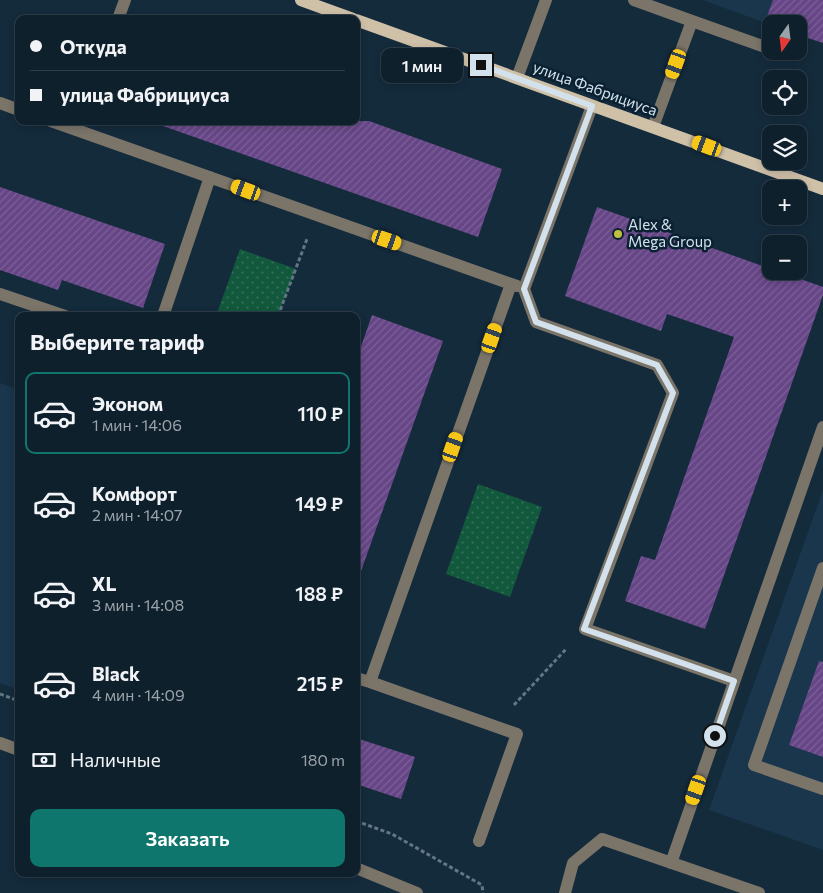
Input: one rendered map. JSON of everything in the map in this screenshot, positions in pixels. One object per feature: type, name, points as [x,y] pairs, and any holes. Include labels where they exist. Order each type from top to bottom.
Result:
[{"type":"main road","name":"улица Фабрициуса","points":[[301,0],[344,15]]},
{"type":"main road","name":"улица Фабрициуса","points":[[360,21],[823,189]]},
{"type":"lane","points":[[119,15],[125,0]]},
{"type":"lane","points":[[517,78],[546,0]]},
{"type":"lane","points":[[634,0],[762,46]]},
{"type":"lane","points":[[653,127],[692,21]]},
{"type":"lane","points":[[0,103],[15,109]]},
{"type":"lane","points":[[592,106],[524,289],[536,322],[657,365],[673,393],[584,629],[734,681]]},
{"type":"lane","points":[[80,126],[210,177],[524,289]]},
{"type":"lane","points":[[164,312],[210,177]]},
{"type":"lane","points":[[370,682],[511,284]]},
{"type":"lane","points":[[0,294],[53,312]]},
{"type":"lane","points":[[671,863],[823,428]]},
{"type":"lane","points":[[823,568],[820,584],[754,765],[823,789]]},
{"type":"lane","points":[[360,679],[517,734],[479,842]]},
{"type":"lane","points":[[0,744],[15,749]]},
{"type":"lane","points":[[565,893],[573,863],[602,839],[758,893]]},
{"type":"lane","points":[[360,870],[417,893]]},
{"type":"path","points":[[280,312],[306,243]]},
{"type":"path","points":[[494,726],[560,656]]},
{"type":"path","points":[[0,694],[15,700]]},
{"type":"path","points":[[360,822],[392,834],[482,885],[483,893]]},
{"type":"shaded area","points":[[703,0],[823,0],[823,43],[808,38],[808,15],[762,15],[762,22]]},
{"type":"shaded area","points":[[0,383],[15,389],[15,689],[0,683]]},
{"type":"shaded area","points":[[823,490],[823,850],[709,810]]},
{"type":"green space","points":[[240,249],[296,269],[280,312],[217,312]]},
{"type":"green space","points":[[478,484],[542,507],[510,597],[446,574]]},
{"type":"building","points":[[773,0],[823,0],[823,43],[808,38],[808,15],[768,15]]},
{"type":"building","points":[[360,121],[369,121],[502,169],[478,237],[163,126],[360,125]]},
{"type":"building","points":[[0,187],[165,244],[143,308],[62,280],[58,290],[0,270]]},
{"type":"building","points":[[597,207],[762,266],[762,280],[803,280],[823,287],[823,295],[705,629],[625,601],[641,556],[655,560],[734,337],[667,314],[661,331],[565,296]]},
{"type":"building","points":[[372,315],[443,341],[360,574],[360,350]]},
{"type":"building","points":[[819,661],[823,662],[823,757],[789,745]]},
{"type":"building","points":[[360,739],[415,757],[401,799],[360,785]]},
{"type":"place","name":"Alex & Mega Group","points":[[618,234]]},
{"type":"route","points":[[481,65],[592,106],[524,289],[536,322],[657,365],[673,393],[584,629],[734,681],[715,736]]}]
